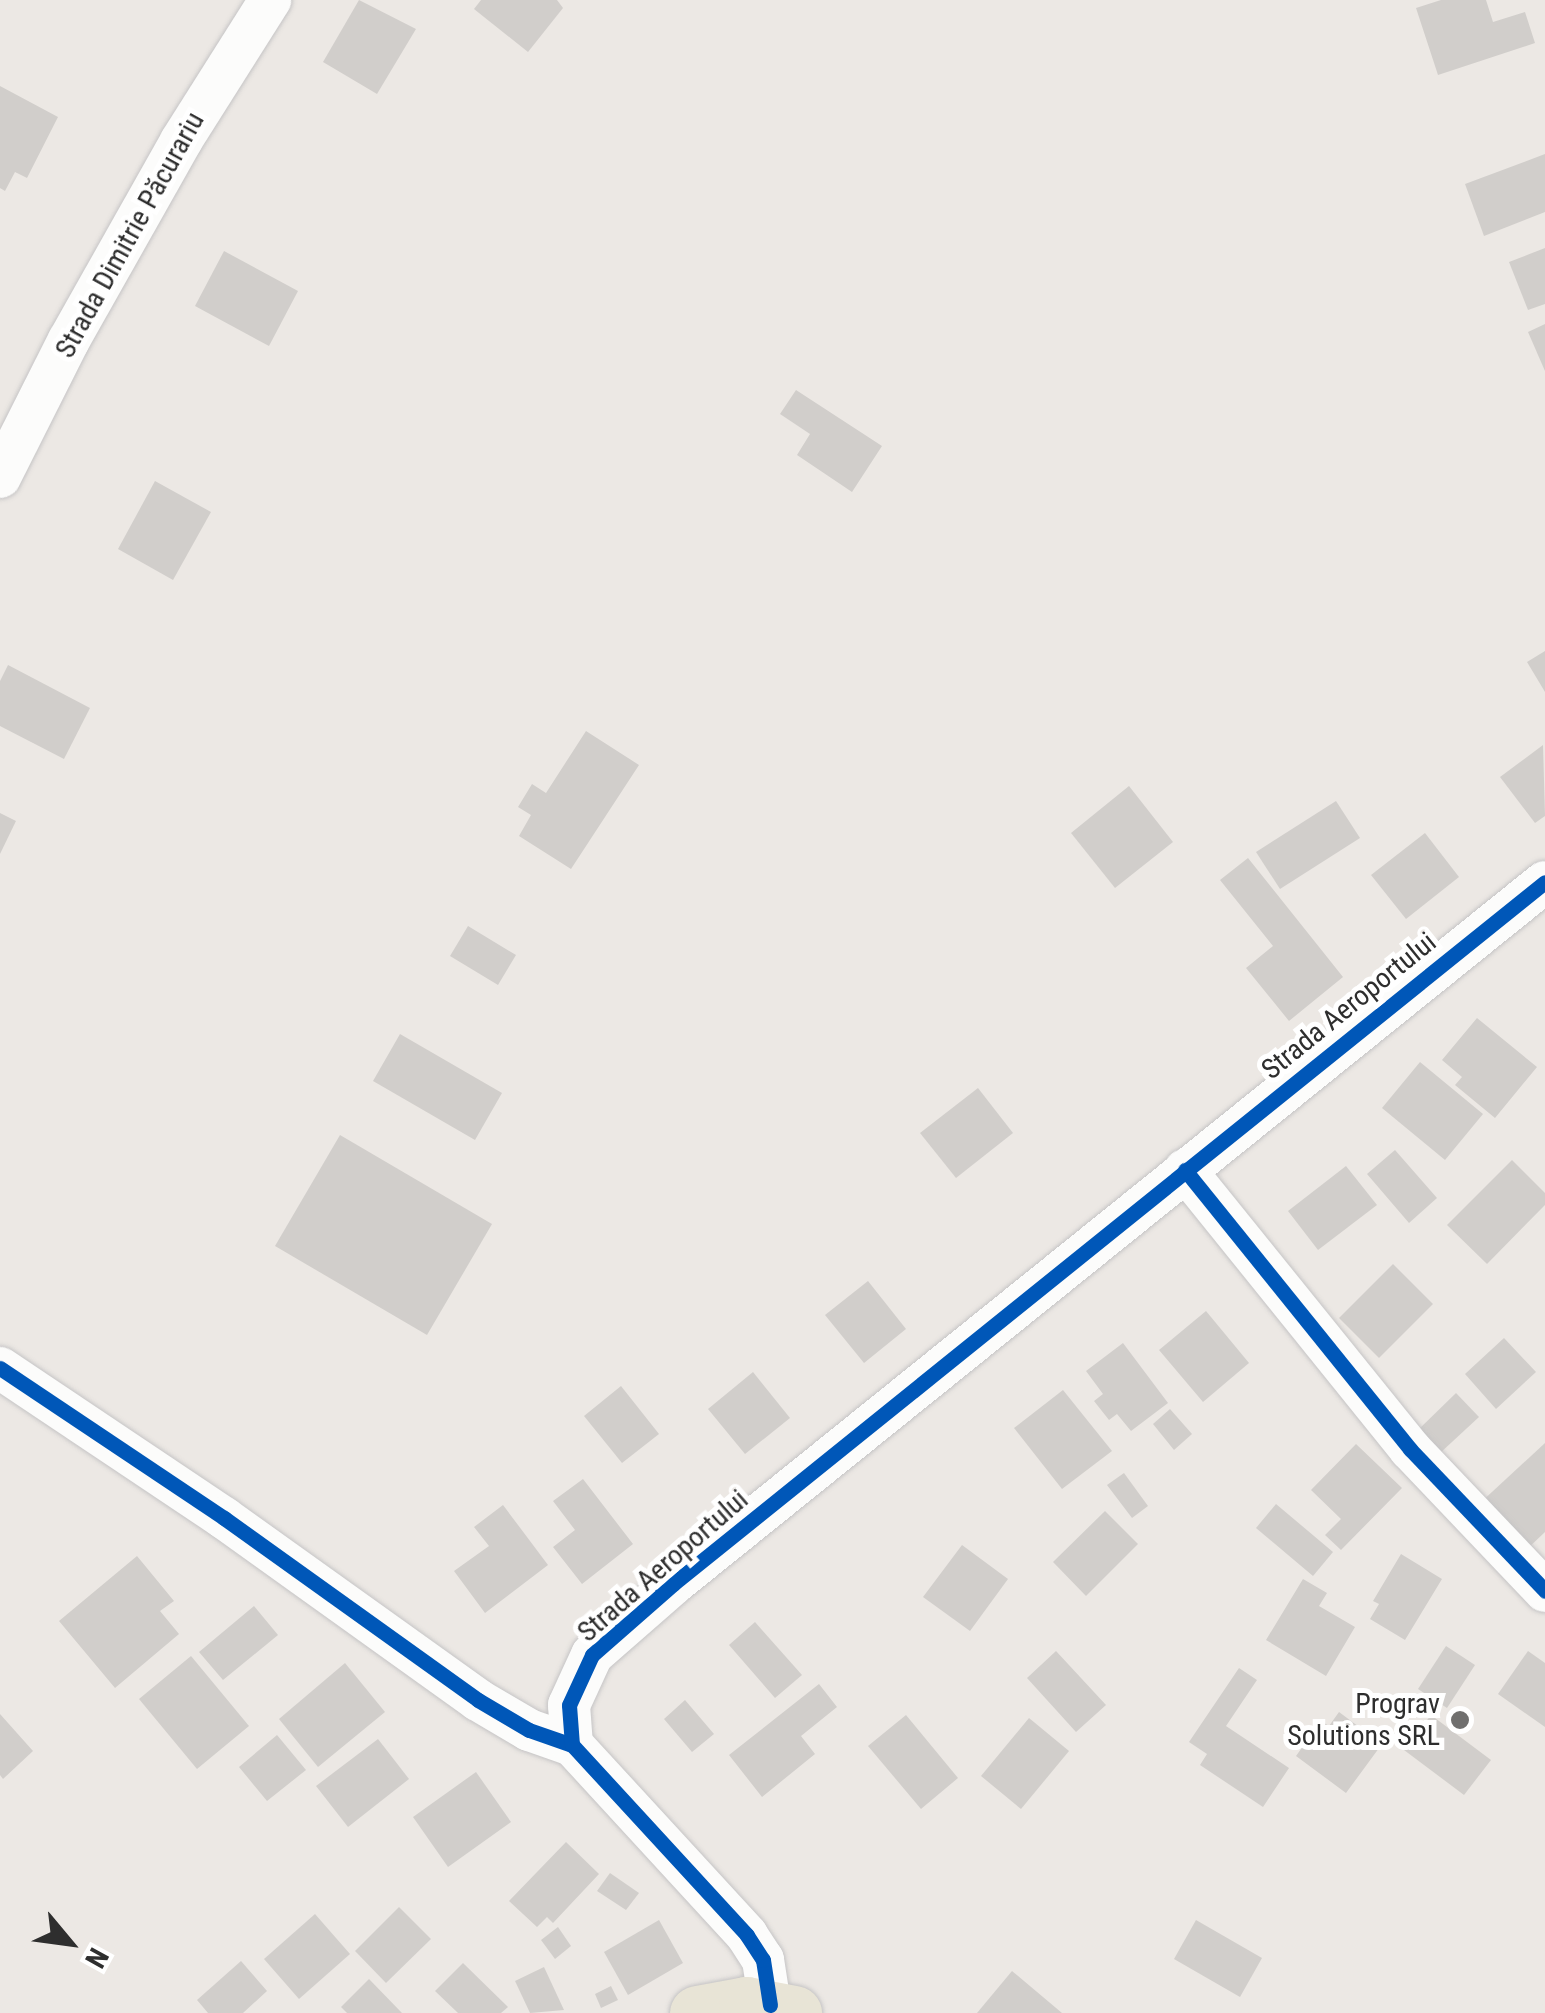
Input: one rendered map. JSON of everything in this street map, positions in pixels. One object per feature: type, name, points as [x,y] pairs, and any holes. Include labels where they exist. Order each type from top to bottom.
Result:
[{"type":"main road","points":[[697,2013],[782,2009]]},
{"type":"street","name":"Strada Dimitrie Păcurariu","points":[[0,477],[69,340],[171,158],[270,0]]},
{"type":"street","name":"Strada Aeroportului","points":[[572,1746],[569,1705],[592,1656],[674,1584],[1545,882]]},
{"type":"street","points":[[1185,1170],[1410,1449],[1545,1591]]},
{"type":"street","points":[[0,1368],[224,1518],[478,1700],[529,1730],[572,1746],[747,1935],[763,1960],[782,2009]]},
{"type":"building","points":[[359,0],[416,29],[377,94],[323,62]]},
{"type":"building","points":[[481,0],[557,0],[563,8],[528,52],[474,9]]},
{"type":"building","points":[[1441,0],[1486,0],[1493,22],[1525,12],[1535,43],[1438,75],[1416,8]]},
{"type":"building","points":[[0,86],[58,117],[27,178],[15,172],[5,191],[0,188]]},
{"type":"building","points":[[1545,154],[1545,212],[1484,236],[1465,184]]},
{"type":"building","points":[[1545,248],[1545,304],[1528,310],[1509,262]]},
{"type":"building","points":[[224,251],[298,291],[269,346],[195,306]]},
{"type":"building","points":[[1545,324],[1545,371],[1528,332]]},
{"type":"building","points":[[796,390],[882,446],[852,492],[797,455],[810,434],[780,414]]},
{"type":"building","points":[[155,481],[211,512],[173,580],[118,549]]},
{"type":"building","points":[[1545,651],[1545,692],[1527,662]]},
{"type":"building","points":[[8,665],[90,708],[64,759],[0,726],[0,681]]},
{"type":"building","points":[[586,731],[639,765],[571,869],[519,836],[531,815],[518,807],[532,784],[546,793]]},
{"type":"building","points":[[1543,745],[1545,816],[1535,823],[1500,777]]},
{"type":"building","points":[[1129,786],[1173,842],[1115,888],[1071,833]]},
{"type":"building","points":[[1336,801],[1360,838],[1280,889],[1256,852]]},
{"type":"building","points":[[0,813],[16,821],[0,854]]},
{"type":"building","points":[[1425,833],[1459,877],[1406,919],[1371,875]]},
{"type":"building","points":[[1248,858],[1343,977],[1289,1021],[1246,968],[1273,946],[1220,880]]},
{"type":"building","points":[[468,926],[516,955],[498,985],[450,956]]},
{"type":"building","points":[[1477,1018],[1537,1067],[1495,1118],[1455,1085],[1462,1077],[1442,1060]]},
{"type":"building","points":[[400,1034],[502,1093],[475,1140],[373,1081]]},
{"type":"building","points":[[1420,1062],[1483,1114],[1445,1160],[1382,1108]]},
{"type":"building","points":[[978,1088],[1013,1133],[956,1178],[920,1133]]},
{"type":"building","points":[[340,1135],[492,1224],[427,1335],[275,1246]]},
{"type":"building","points":[[1395,1150],[1437,1198],[1409,1223],[1367,1174]]},
{"type":"building","points":[[1512,1160],[1545,1193],[1545,1205],[1487,1264],[1447,1225]]},
{"type":"building","points":[[1346,1166],[1377,1205],[1318,1250],[1288,1211]]},
{"type":"building","points":[[1393,1264],[1433,1304],[1379,1358],[1339,1318]]},
{"type":"building","points":[[868,1281],[906,1329],[864,1363],[825,1315]]},
{"type":"building","points":[[1206,1311],[1249,1363],[1203,1402],[1159,1350]]},
{"type":"building","points":[[1504,1338],[1536,1372],[1496,1409],[1465,1374]]},
{"type":"building","points":[[1123,1343],[1168,1403],[1131,1431],[1117,1414],[1109,1420],[1094,1401],[1103,1394],[1086,1371]]},
{"type":"building","points":[[753,1372],[790,1418],[745,1454],[708,1409]]},
{"type":"building","points":[[621,1386],[659,1434],[622,1463],[584,1416]]},
{"type":"building","points":[[1063,1390],[1112,1451],[1062,1489],[1014,1428]]},
{"type":"building","points":[[1456,1393],[1479,1417],[1439,1454],[1417,1431]]},
{"type":"building","points":[[1170,1409],[1192,1434],[1174,1450],[1153,1424]]},
{"type":"building","points":[[1545,1443],[1545,1532],[1524,1552],[1479,1504]]},
{"type":"building","points":[[1356,1444],[1402,1488],[1341,1550],[1325,1535],[1341,1519],[1311,1490]]},
{"type":"building","points":[[1124,1473],[1148,1506],[1132,1518],[1107,1485]]},
{"type":"building","points":[[583,1479],[633,1544],[582,1584],[553,1547],[575,1530],[553,1501]]},
{"type":"building","points":[[1276,1504],[1333,1552],[1313,1576],[1256,1528]]},
{"type":"building","points":[[503,1505],[548,1565],[485,1613],[454,1571],[489,1546],[474,1527]]},
{"type":"building","points":[[1105,1511],[1138,1544],[1086,1596],[1053,1562]]},
{"type":"building","points":[[962,1545],[1008,1579],[970,1631],[923,1597]]},
{"type":"building","points":[[1401,1554],[1442,1579],[1405,1640],[1370,1619],[1379,1604],[1373,1601]]},
{"type":"building","points":[[137,1556],[174,1601],[160,1611],[179,1634],[115,1688],[59,1621]]},
{"type":"building","points":[[1303,1579],[1327,1593],[1319,1606],[1355,1627],[1326,1676],[1266,1640]]},
{"type":"building","points":[[254,1606],[278,1635],[223,1680],[199,1652]]},
{"type":"building","points":[[755,1622],[802,1675],[775,1698],[729,1645]]},
{"type":"building","points":[[1446,1646],[1475,1665],[1447,1708],[1418,1689]]},
{"type":"building","points":[[1056,1651],[1106,1705],[1076,1732],[1027,1678]]},
{"type":"building","points":[[1528,1651],[1545,1663],[1545,1727],[1498,1694]]},
{"type":"building","points":[[191,1656],[249,1726],[197,1769],[139,1699]]},
{"type":"building","points":[[345,1663],[385,1712],[318,1767],[279,1719]]},
{"type":"building","points":[[1239,1668],[1257,1680],[1226,1726],[1289,1768],[1263,1807],[1200,1765],[1207,1754],[1189,1742]]},
{"type":"building","points":[[819,1684],[837,1707],[801,1736],[815,1754],[762,1797],[729,1755]]},
{"type":"building","points":[[685,1700],[714,1734],[692,1752],[664,1719]]},
{"type":"building","points":[[1339,1712],[1382,1744],[1346,1793],[1296,1756],[1321,1721],[1329,1726]]},
{"type":"building","points":[[0,1714],[33,1751],[3,1779],[0,1775]]},
{"type":"building","points":[[906,1715],[958,1778],[921,1809],[868,1746]]},
{"type":"building","points":[[1431,1715],[1491,1760],[1464,1795],[1404,1750]]},
{"type":"building","points":[[1029,1718],[1069,1751],[1021,1809],[981,1776]]},
{"type":"building","points":[[277,1735],[306,1770],[267,1801],[239,1767]]},
{"type":"building","points":[[378,1739],[409,1779],[348,1827],[316,1786]]},
{"type":"building","points":[[476,1772],[511,1822],[448,1867],[413,1817]]},
{"type":"building","points":[[566,1842],[599,1874],[553,1923],[547,1917],[537,1927],[509,1901]]},
{"type":"building","points":[[610,1873],[639,1893],[626,1910],[597,1891]]},
{"type":"building","points":[[399,1907],[431,1939],[386,1983],[355,1951]]},
{"type":"building","points":[[315,1914],[350,1954],[299,1999],[264,1959]]},
{"type":"building","points":[[659,1920],[683,1963],[628,1995],[604,1952]]},
{"type":"building","points":[[1196,1920],[1262,1958],[1240,1997],[1174,1959]]},
{"type":"building","points":[[558,1927],[571,1946],[555,1959],[541,1940]]},
{"type":"building","points":[[241,1961],[267,1991],[243,2013],[208,2013],[197,2000]]},
{"type":"building","points":[[463,1963],[508,2007],[501,2013],[458,2013],[435,1991]]},
{"type":"building","points":[[544,1967],[564,2010],[530,2013],[515,1981]]},
{"type":"building","points":[[1012,1971],[1062,2013],[977,2013]]},
{"type":"building","points":[[369,1979],[402,2013],[347,2013],[341,2007]]},
{"type":"building","points":[[611,1986],[618,2000],[601,2008],[595,1994]]},
{"type":"cycle path","points":[[770,2005],[763,1960],[747,1935],[572,1745],[569,1705],[592,1655],[673,1584],[1545,882]]},
{"type":"cycle path","points":[[1185,1170],[1410,1449],[1545,1591]]},
{"type":"cycle path","points":[[0,1368],[224,1518],[478,1700],[529,1730],[572,1745]]},
{"type":"place","name":"Prograv Solutions SRL","points":[[1460,1720]]}]
